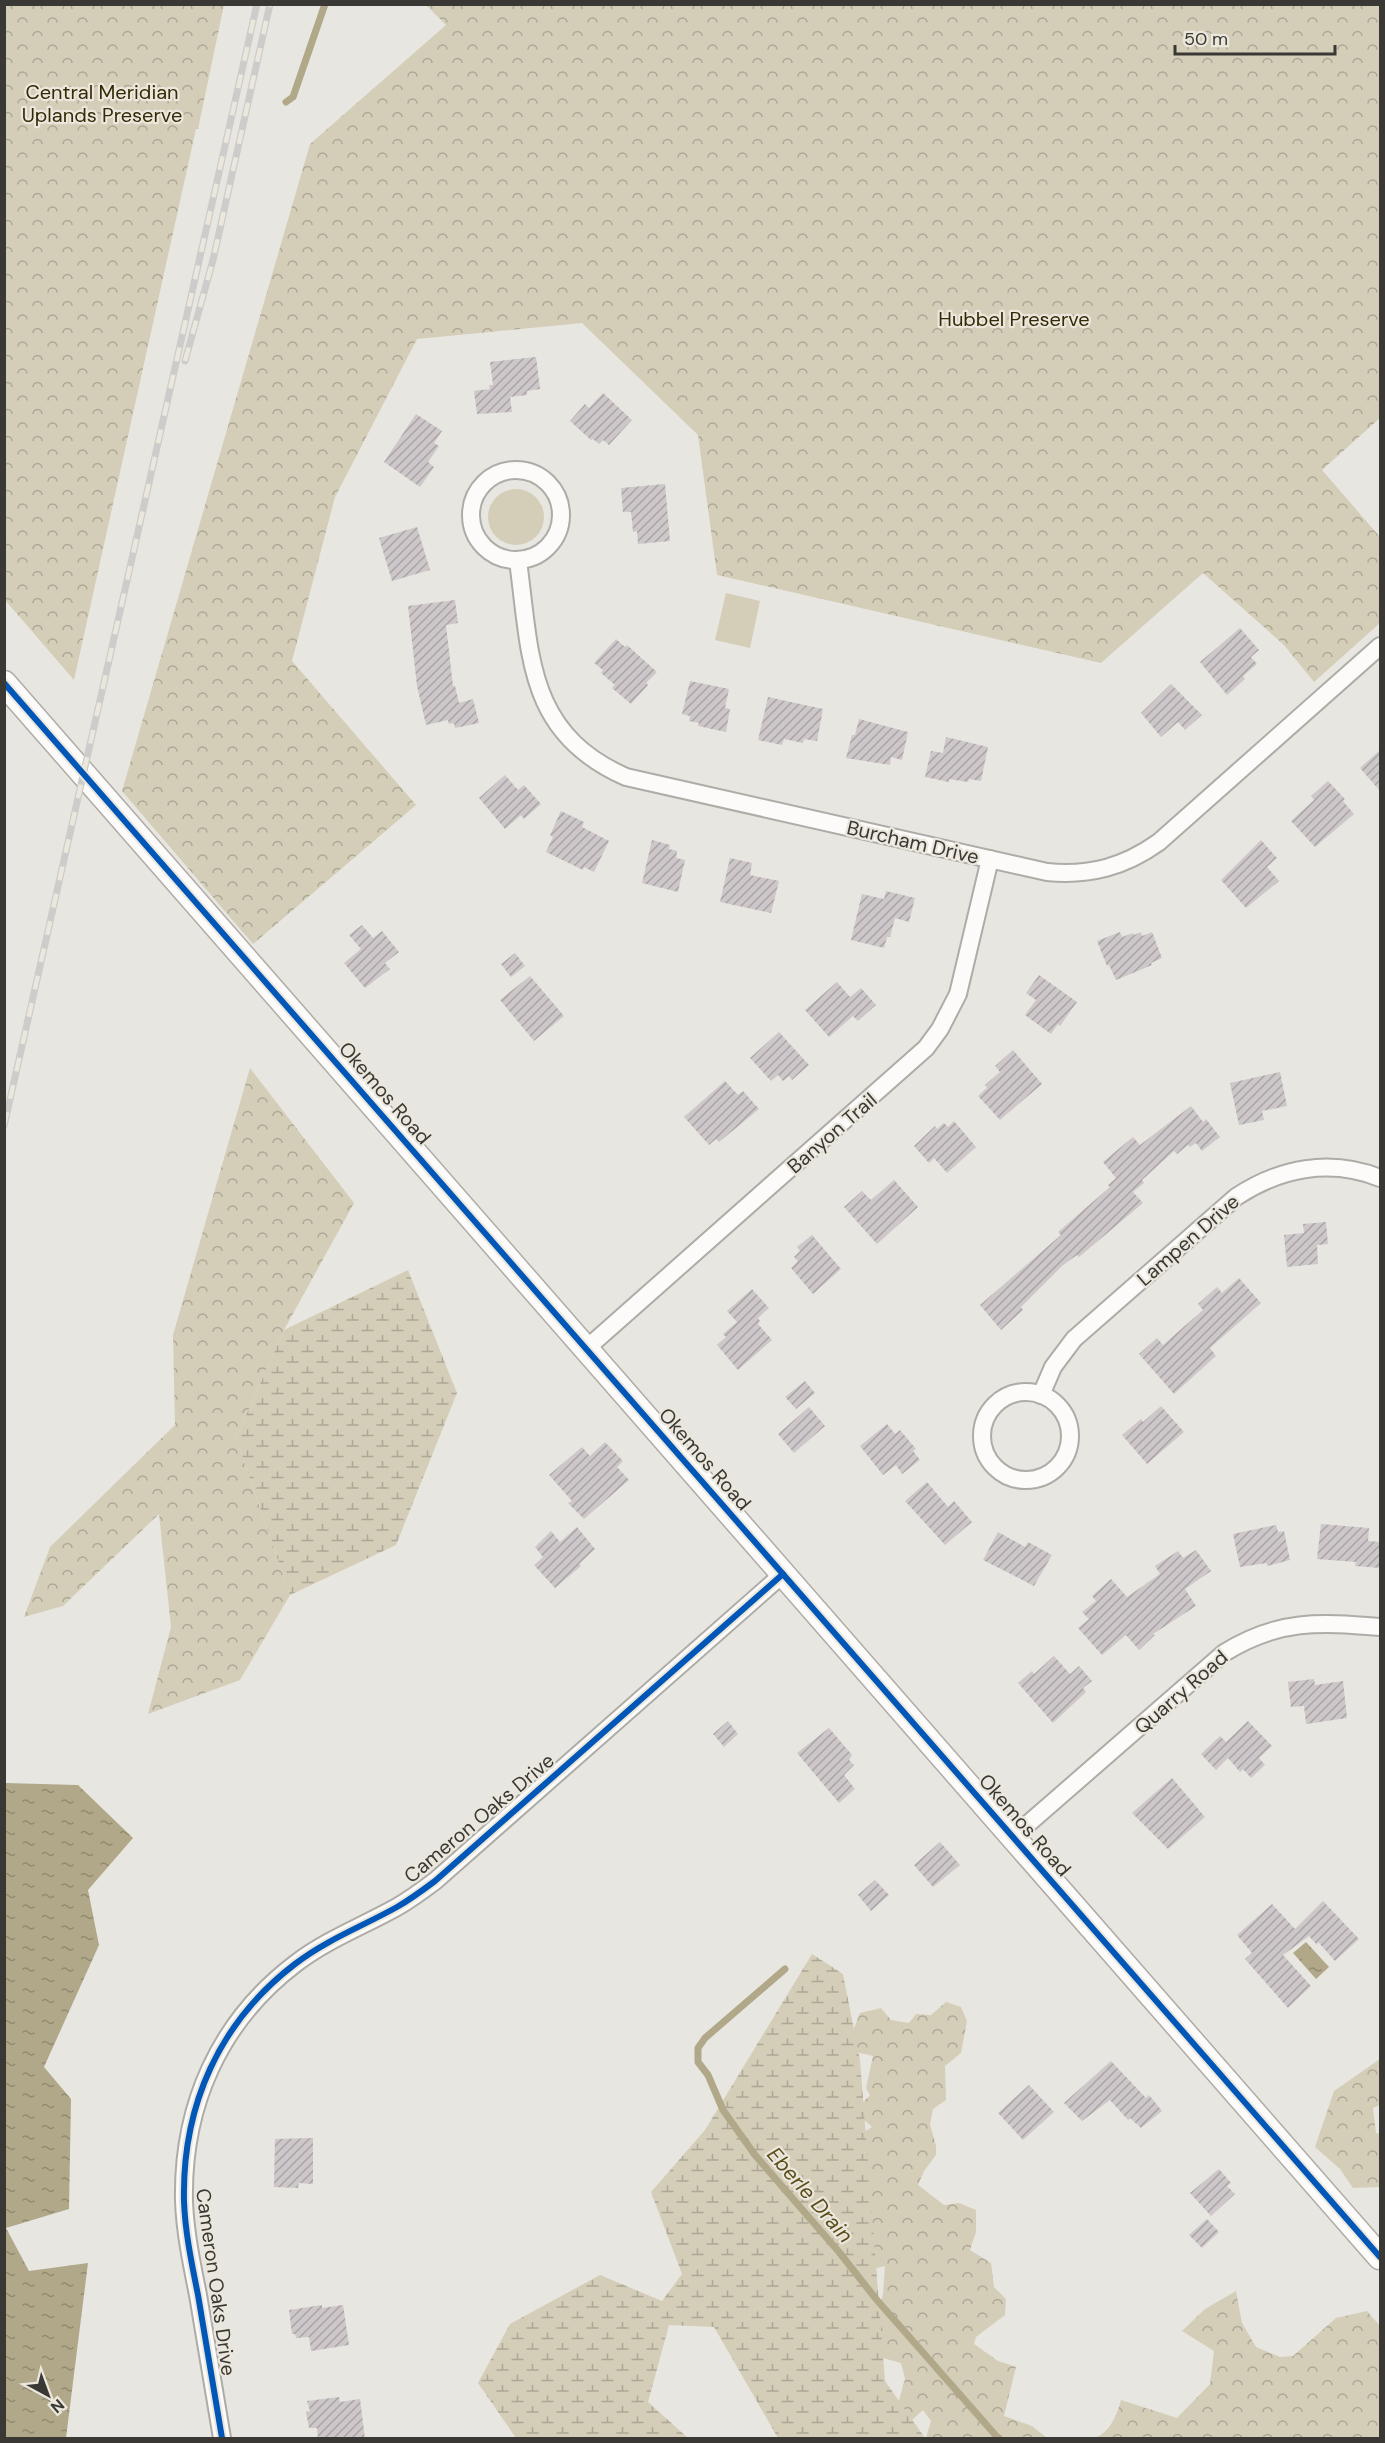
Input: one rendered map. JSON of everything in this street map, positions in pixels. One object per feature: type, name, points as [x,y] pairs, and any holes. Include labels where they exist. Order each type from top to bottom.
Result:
[{"type":"street","points":[[513,469],[536,474],[546,481],[554,490],[561,512],[556,535],[550,545],[541,553],[518,561],[506,560],[485,549],[477,540],[470,518],[471,506],[482,485],[490,477],[513,469]]},
{"type":"street","name":"Burcham Drive","points":[[518,561],[534,674],[541,694],[561,730],[591,758],[626,777],[1047,872],[1068,874],[1109,868],[1144,853],[1380,646]]},
{"type":"street","name":"Okemos Road","points":[[4,682],[1380,2257]]},
{"type":"street","name":"Banyon Trail","points":[[586,1349],[926,1048],[940,1029],[958,994],[990,860]]},
{"type":"street","name":"Lampen Drive","points":[[1041,1395],[1053,1367],[1074,1339],[1236,1197],[1253,1186],[1293,1170],[1313,1167],[1352,1169],[1380,1178]]},
{"type":"street","points":[[1018,1393],[1041,1395],[1060,1408],[1066,1417],[1070,1428],[1068,1451],[1055,1470],[1045,1476],[1023,1480],[1012,1478],[1001,1473],[987,1455],[983,1444],[985,1422],[990,1412],[1007,1397],[1018,1393]]},
{"type":"street","name":"Cameron Oaks Drive","points":[[222,2439],[184,2202],[186,2160],[194,2112],[212,2063],[235,2024],[263,1991],[296,1964],[328,1942],[399,1906],[435,1881],[783,1574]]},
{"type":"street","name":"Quarry Road","points":[[1013,1837],[1224,1653],[1240,1643],[1276,1628],[1298,1624],[1321,1623],[1380,1627]]},
{"type":"green space","name":"Central Meridian Uplands Preserve","points":[[4,5],[224,5],[74,680],[5,600]]},
{"type":"green space","name":"Hubbel Preserve","points":[[426,5],[1380,5],[1380,418],[1322,470],[1380,537],[1380,623],[1314,682],[1284,645],[1203,573],[1101,663],[717,575],[698,435],[582,323],[417,339],[335,497],[292,661],[416,805],[253,944],[122,791],[310,144],[446,25]]},
{"type":"green space","points":[[511,489],[521,489],[536,497],[542,506],[544,517],[542,528],[536,537],[521,545],[511,545],[500,540],[493,533],[488,522],[488,512],[493,501],[500,494]]},
{"type":"green space","points":[[726,593],[760,601],[750,648],[715,640]]},
{"type":"green space","points":[[250,1068],[354,1203],[284,1330],[236,1438],[290,1595],[240,1680],[148,1714],[171,1627],[159,1514],[63,1606],[24,1617],[50,1547],[175,1425],[173,1335]]},
{"type":"green space","points":[[408,1270],[457,1393],[396,1545],[290,1595],[236,1438],[284,1330]]},
{"type":"green space","points":[[812,1954],[843,1974],[860,2060],[885,2381],[925,2438],[778,2438],[714,2327],[669,2325],[648,2402],[688,2438],[516,2438],[478,2383],[510,2324],[600,2275],[662,2301],[682,2274],[651,2192],[705,2130]]},
{"type":"green space","points":[[946,2002],[961,2007],[967,2021],[961,2053],[945,2066],[946,2100],[933,2109],[930,2124],[936,2155],[924,2171],[918,2185],[944,2205],[959,2203],[976,2210],[976,2232],[970,2250],[991,2263],[994,2287],[1006,2299],[1005,2315],[976,2337],[974,2344],[998,2361],[1016,2367],[1004,2416],[1032,2426],[1047,2438],[926,2438],[931,2421],[923,2410],[901,2430],[898,2404],[905,2379],[901,2363],[879,2357],[869,2345],[883,2294],[885,2266],[873,2269],[861,2134],[872,2127],[861,2117],[859,2106],[870,2095],[866,2088],[873,2056],[856,2052],[851,2036],[860,2013],[881,2008],[891,2020],[909,2023],[916,2014],[931,2015]]},
{"type":"green space","points":[[1380,2059],[1380,2105],[1373,2108],[1376,2133],[1380,2134],[1380,2187],[1353,2188],[1340,2169],[1315,2147],[1334,2091]]},
{"type":"green space","points":[[1236,2291],[1242,2323],[1256,2347],[1280,2357],[1293,2356],[1336,2318],[1367,2311],[1380,2326],[1380,2438],[1094,2438],[1109,2428],[1121,2400],[1177,2418],[1210,2384],[1214,2351],[1182,2331],[1205,2309]]},
{"type":"water","points":[[5,1783],[78,1785],[133,1838],[88,1890],[99,1945],[44,2067],[71,2099],[69,2209],[6,2228],[29,2271],[88,2263],[66,2438],[5,2438]]},
{"type":"water","points":[[1306,1942],[1329,1967],[1316,1979],[1293,1953]]},
{"type":"building","points":[[536,357],[540,389],[527,391],[527,395],[510,397],[512,412],[477,414],[474,391],[490,389],[489,385],[493,385],[490,362]]},
{"type":"building","points":[[603,393],[632,420],[609,445],[603,440],[599,444],[591,440],[570,421],[585,404],[589,408]]},
{"type":"building","points":[[416,414],[442,431],[434,443],[439,446],[428,462],[434,467],[420,487],[384,462]]},
{"type":"building","points":[[665,484],[670,541],[638,544],[637,531],[633,532],[631,512],[623,512],[621,488]]},
{"type":"building","points":[[417,527],[430,570],[392,581],[379,538]]},
{"type":"building","points":[[455,600],[458,623],[446,625],[453,686],[455,686],[459,703],[473,699],[479,723],[455,728],[454,723],[449,724],[448,720],[426,725],[417,686],[408,606]]},
{"type":"building","points":[[1240,628],[1259,650],[1251,657],[1257,664],[1243,676],[1245,679],[1227,695],[1200,662]]},
{"type":"building","points":[[616,639],[625,647],[627,645],[657,672],[631,704],[612,688],[615,685],[601,673],[603,670],[594,663]]},
{"type":"building","points":[[690,681],[729,689],[725,708],[730,709],[726,732],[698,726],[699,723],[689,721],[690,716],[682,714]]},
{"type":"building","points":[[1171,684],[1202,715],[1185,730],[1178,722],[1161,737],[1141,713]]},
{"type":"building","points":[[768,697],[823,709],[817,741],[804,739],[803,743],[784,739],[782,745],[758,740]]},
{"type":"building","points":[[859,719],[908,732],[902,760],[891,757],[890,765],[846,758]]},
{"type":"building","points":[[946,737],[988,747],[981,781],[969,779],[968,782],[949,779],[949,782],[925,777],[931,751],[943,753]]},
{"type":"building","points":[[1380,750],[1380,791],[1360,768]]},
{"type":"building","points":[[505,775],[518,790],[524,785],[541,804],[524,819],[521,815],[505,829],[479,798]]},
{"type":"building","points":[[1328,781],[1345,799],[1343,801],[1354,814],[1315,847],[1291,821],[1314,800],[1311,796]]},
{"type":"building","points":[[561,811],[584,822],[582,827],[609,841],[594,872],[584,867],[583,870],[546,852],[553,837],[550,835]]},
{"type":"building","points":[[652,840],[670,845],[669,849],[677,851],[676,858],[685,860],[678,892],[642,883]]},
{"type":"building","points":[[1261,840],[1277,858],[1267,867],[1279,881],[1246,908],[1221,880]]},
{"type":"building","points":[[730,858],[752,863],[750,875],[779,881],[771,913],[720,902]]},
{"type":"building","points":[[886,891],[915,898],[909,922],[895,918],[890,937],[887,937],[884,948],[851,940],[862,894],[884,899]]},
{"type":"building","points":[[362,925],[373,938],[382,931],[399,952],[385,963],[390,969],[365,988],[344,963],[361,949],[349,935]]},
{"type":"building","points":[[1120,932],[1122,937],[1141,932],[1142,936],[1152,932],[1162,958],[1151,963],[1152,965],[1116,980],[1109,965],[1107,966],[1097,941]]},
{"type":"building","points":[[515,953],[525,966],[511,977],[501,964]]},
{"type":"building","points":[[1039,975],[1077,1002],[1060,1026],[1058,1024],[1051,1034],[1025,1015],[1036,1000],[1026,993]]},
{"type":"building","points":[[530,976],[564,1016],[534,1041],[500,1000]]},
{"type":"building","points":[[837,982],[850,997],[861,988],[876,1005],[858,1021],[853,1016],[829,1037],[805,1010]]},
{"type":"building","points":[[779,1032],[809,1065],[792,1080],[789,1076],[783,1081],[778,1075],[771,1081],[750,1058]]},
{"type":"building","points":[[1013,1050],[1042,1084],[1000,1120],[978,1096],[987,1088],[985,1085],[1000,1072],[995,1066]]},
{"type":"building","points":[[1280,1072],[1287,1106],[1262,1111],[1264,1120],[1239,1125],[1230,1083]]},
{"type":"building","points":[[725,1081],[738,1095],[743,1091],[759,1109],[719,1142],[716,1139],[709,1145],[684,1117]]},
{"type":"building","points":[[1191,1106],[1203,1122],[1206,1119],[1220,1137],[1202,1151],[1196,1143],[1190,1147],[1188,1145],[1177,1154],[1174,1151],[1142,1180],[1144,1183],[1133,1192],[1143,1203],[1079,1257],[1077,1255],[1062,1266],[1021,1307],[1023,1310],[1001,1330],[980,1305],[1061,1235],[1058,1232],[1110,1187],[1108,1185],[1116,1178],[1103,1162],[1133,1137],[1140,1145]]},
{"type":"building","points":[[954,1121],[976,1147],[947,1173],[934,1158],[929,1163],[914,1146],[935,1126],[937,1129],[944,1123],[948,1127]]},
{"type":"building","points":[[894,1180],[918,1207],[877,1244],[844,1207],[862,1191],[871,1200]]},
{"type":"building","points":[[1326,1222],[1328,1244],[1317,1245],[1318,1264],[1287,1267],[1284,1235],[1304,1233],[1303,1224]]},
{"type":"building","points":[[812,1235],[841,1269],[813,1294],[791,1268],[798,1261],[794,1257],[800,1251],[797,1247]]},
{"type":"building","points":[[1239,1278],[1261,1303],[1210,1348],[1216,1356],[1174,1394],[1139,1354],[1157,1338],[1163,1345],[1203,1310],[1198,1304],[1217,1287],[1222,1293]]},
{"type":"building","points":[[752,1289],[769,1308],[758,1318],[760,1321],[758,1324],[772,1340],[738,1370],[717,1345],[726,1337],[723,1334],[737,1322],[727,1311]]},
{"type":"building","points":[[805,1381],[815,1393],[796,1409],[785,1397]]},
{"type":"building","points":[[1161,1406],[1184,1432],[1147,1464],[1122,1435],[1141,1419],[1143,1422]]},
{"type":"building","points":[[809,1407],[825,1426],[794,1453],[778,1434]]},
{"type":"building","points":[[887,1424],[895,1434],[900,1430],[916,1449],[913,1451],[920,1460],[902,1474],[896,1465],[883,1475],[860,1446]]},
{"type":"building","points":[[605,1442],[623,1461],[617,1467],[629,1480],[584,1519],[568,1503],[572,1501],[549,1475],[582,1447],[590,1456]]},
{"type":"building","points":[[927,1482],[948,1507],[954,1501],[972,1522],[945,1545],[905,1501]]},
{"type":"building","points":[[1321,1524],[1369,1528],[1368,1541],[1380,1542],[1380,1568],[1355,1566],[1356,1562],[1317,1559]]},
{"type":"building","points":[[1276,1525],[1278,1532],[1284,1531],[1290,1560],[1267,1566],[1267,1563],[1240,1567],[1233,1534]]},
{"type":"building","points":[[577,1527],[595,1549],[579,1564],[581,1566],[555,1588],[534,1565],[543,1557],[535,1547],[551,1531],[560,1542]]},
{"type":"building","points":[[998,1532],[1025,1547],[1028,1542],[1052,1555],[1034,1586],[983,1560]]},
{"type":"building","points":[[1196,1550],[1211,1571],[1185,1589],[1196,1606],[1153,1634],[1155,1635],[1139,1650],[1126,1635],[1102,1655],[1078,1628],[1089,1619],[1082,1612],[1096,1601],[1092,1596],[1111,1579],[1127,1597],[1160,1574],[1155,1566],[1178,1551],[1183,1558]]},
{"type":"building","points":[[1054,1656],[1070,1674],[1079,1666],[1092,1681],[1083,1688],[1086,1692],[1053,1723],[1018,1683],[1032,1671],[1034,1674]]},
{"type":"building","points":[[1314,1679],[1315,1685],[1343,1681],[1347,1718],[1306,1724],[1304,1706],[1291,1707],[1288,1682]]},
{"type":"building","points":[[728,1721],[738,1734],[724,1747],[713,1734]]},
{"type":"building","points":[[1248,1721],[1272,1746],[1259,1758],[1265,1765],[1251,1778],[1243,1769],[1240,1772],[1228,1758],[1216,1770],[1201,1754],[1220,1736],[1226,1742]]},
{"type":"building","points":[[829,1728],[852,1755],[849,1760],[854,1765],[844,1775],[855,1789],[839,1803],[797,1753]]},
{"type":"building","points":[[1172,1778],[1205,1817],[1168,1849],[1132,1813]]},
{"type":"building","points":[[940,1842],[960,1865],[933,1887],[914,1865]]},
{"type":"building","points":[[875,1880],[889,1895],[871,1911],[858,1895]]},
{"type":"building","points":[[1323,1901],[1359,1939],[1335,1961],[1318,1942],[1317,1945],[1309,1936],[1283,1955],[1311,1986],[1288,2008],[1245,1959],[1252,1953],[1237,1935],[1272,1904],[1295,1929]]},
{"type":"building","points":[[1111,2061],[1146,2098],[1149,2095],[1162,2111],[1141,2128],[1130,2118],[1128,2120],[1110,2100],[1082,2121],[1064,2103]]},
{"type":"building","points":[[1029,2085],[1054,2112],[1023,2140],[998,2113]]},
{"type":"building","points":[[313,2138],[313,2184],[299,2183],[298,2188],[274,2187],[275,2139]]},
{"type":"building","points":[[1219,2169],[1231,2183],[1227,2186],[1235,2194],[1211,2216],[1190,2193]]},
{"type":"building","points":[[1207,2219],[1219,2232],[1202,2248],[1189,2235]]},
{"type":"building","points":[[322,2305],[322,2308],[343,2305],[349,2345],[311,2351],[309,2337],[296,2338],[295,2334],[292,2334],[289,2310]]},
{"type":"building","points":[[339,2397],[340,2402],[360,2399],[365,2439],[318,2439],[317,2428],[309,2428],[306,2412],[310,2411],[307,2401]]},
{"type":"waterway","name":"Eberle Drain","points":[[286,102],[293,97],[325,4]]},
{"type":"waterway","name":"Eberle Drain","points":[[785,1969],[705,2038],[698,2048],[698,2062],[708,2075],[723,2110],[755,2155],[839,2252],[876,2299],[998,2438]]},
{"type":"railway","points":[[4,1126],[257,4]]},
{"type":"railway","points":[[185,361],[213,260],[270,4]]},
{"type":"cycle path","points":[[4,683],[1380,2257]]},
{"type":"cycle path","points":[[222,2438],[189,2248],[184,2201],[185,2166],[198,2100],[210,2069],[226,2039],[245,2012],[268,1987],[295,1964],[332,1940],[402,1904],[435,1881],[783,1574]]}]
